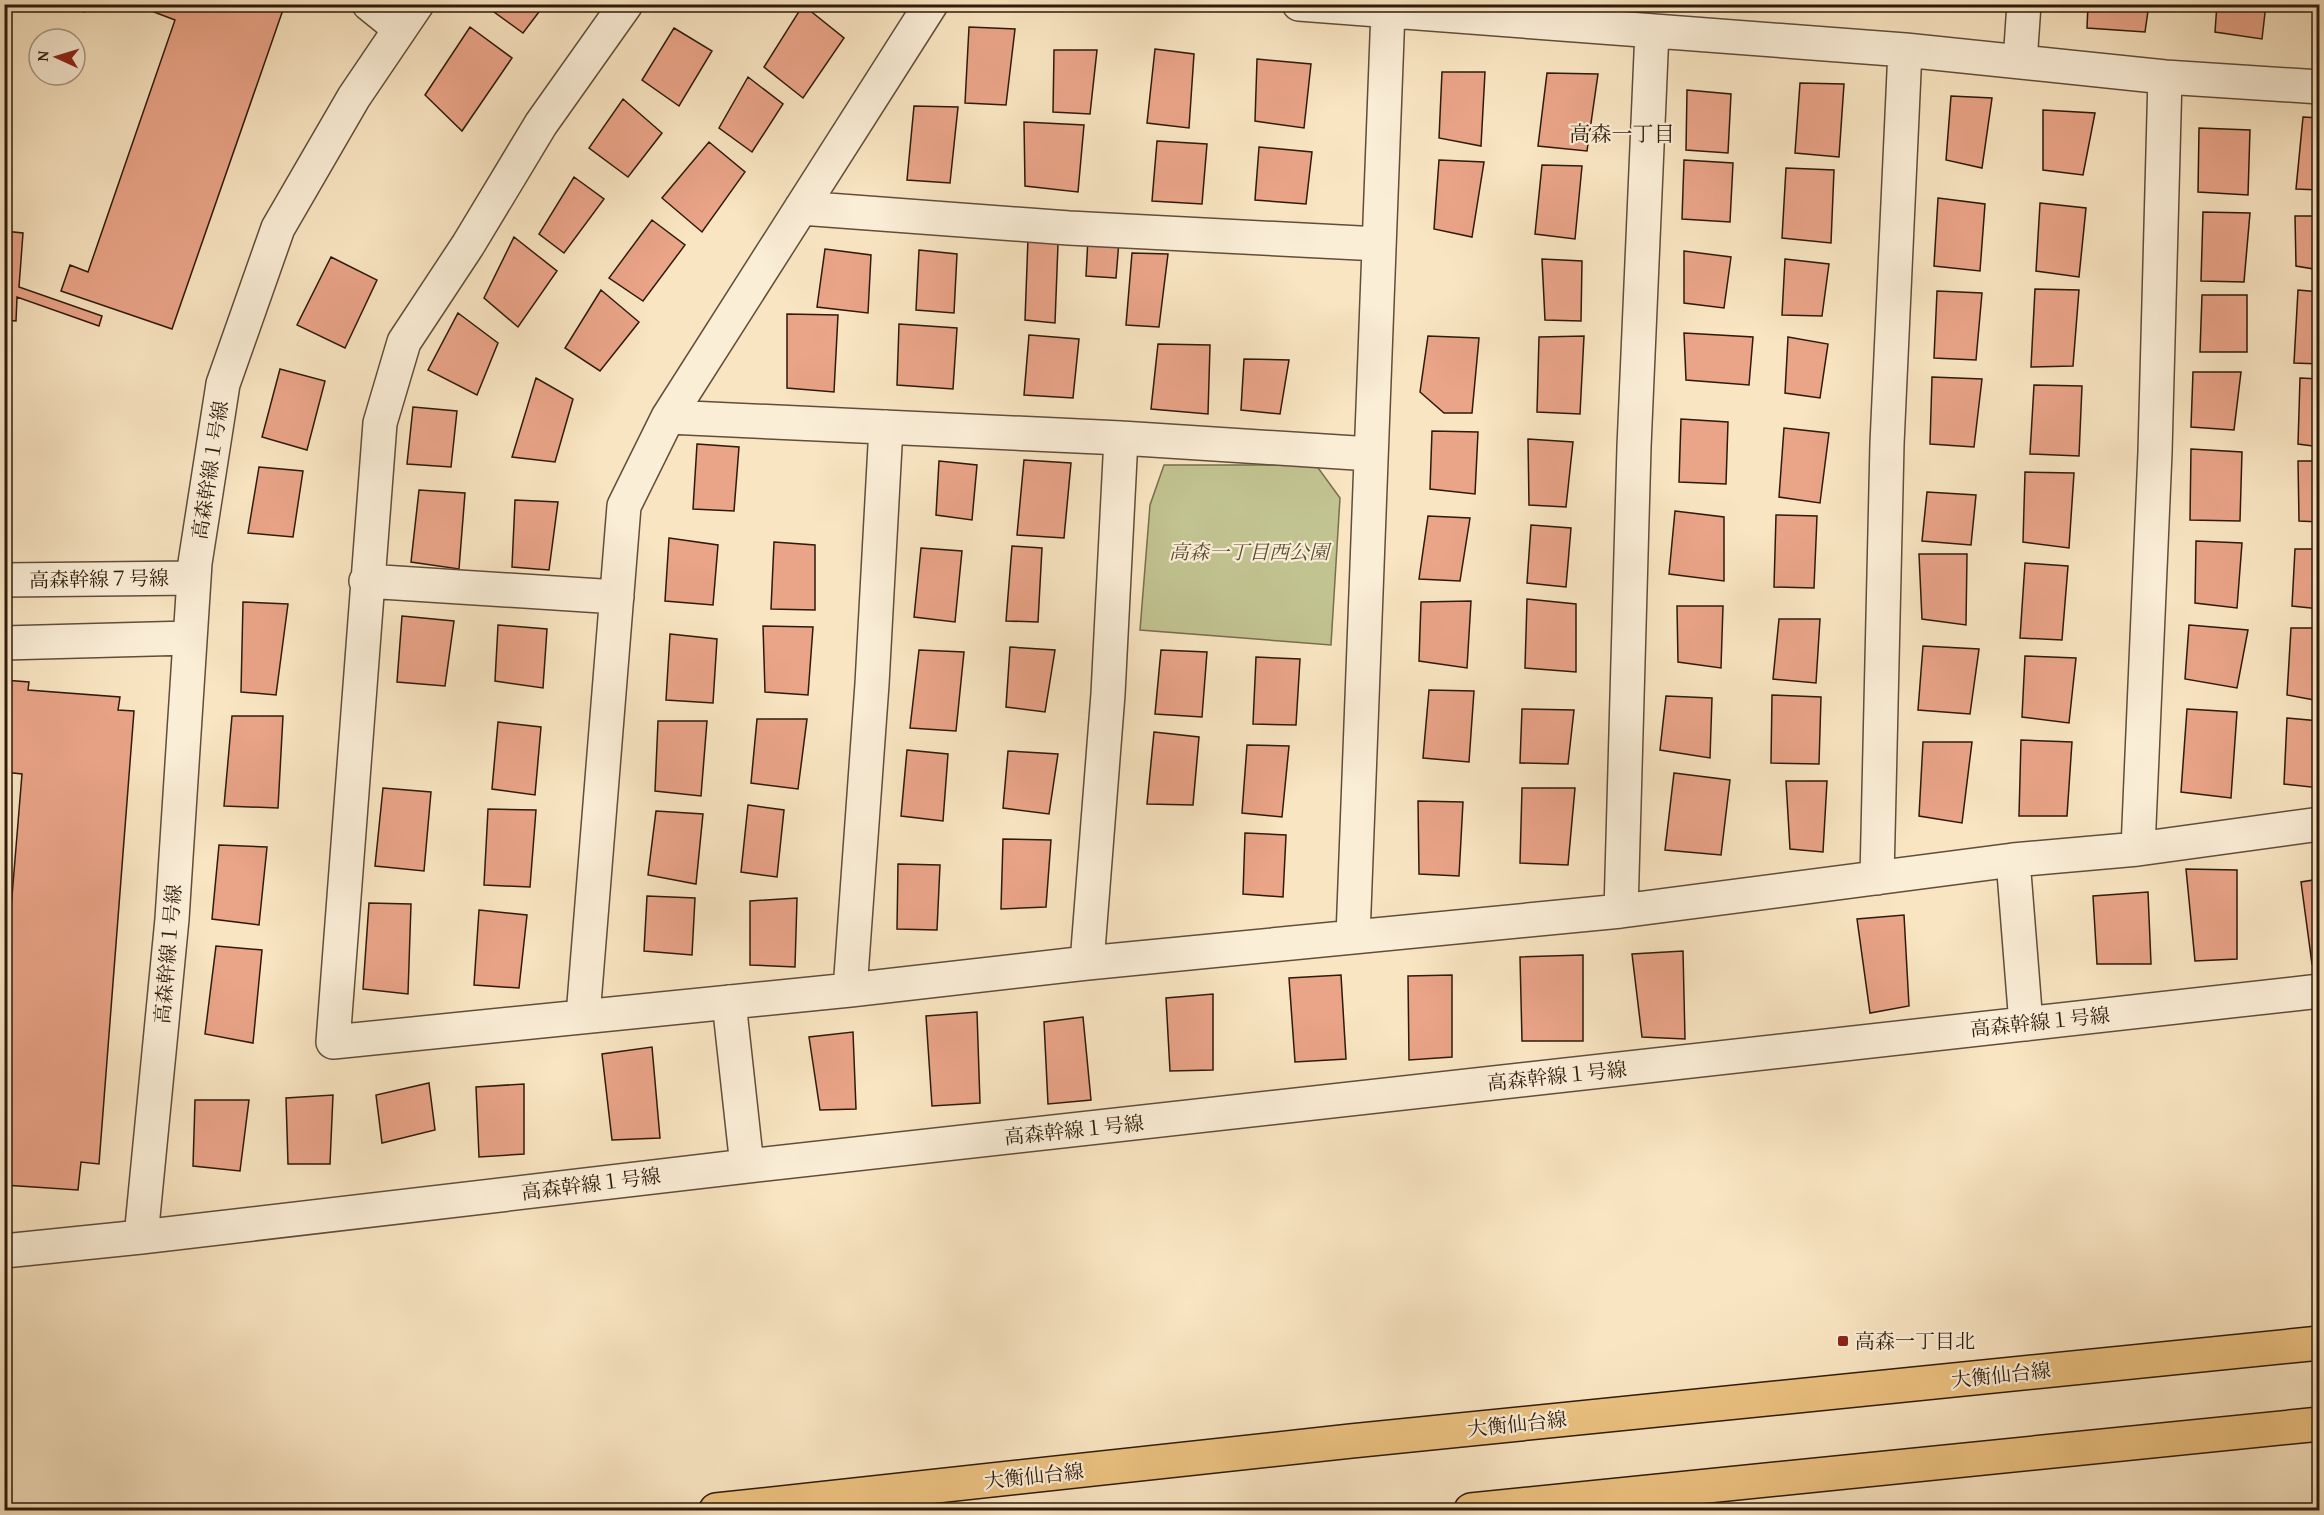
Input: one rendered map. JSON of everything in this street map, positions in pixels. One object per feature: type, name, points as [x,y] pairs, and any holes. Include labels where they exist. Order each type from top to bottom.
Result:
[{"type":"main road","name":"大衡仙台線","points":[[716,1510],[1340,1442],[2319,1343]]},
{"type":"main road","points":[[1471,1510],[2319,1424]]},
{"type":"street","points":[[369,4],[409,17]]},
{"type":"street","points":[[626,4],[542,124],[468,245],[404,342],[380,423],[366,581],[333,1042],[850,990],[1087,963],[1621,911],[2013,860],[2138,849],[2319,824]]},
{"type":"street","points":[[584,1016],[624,506],[668,417],[931,4]]},
{"type":"street","points":[[1299,4],[1905,50],[2165,76],[2319,87]]},
{"type":"street","points":[[2020,62],[2024,4]]},
{"type":"street","points":[[1353,937],[1388,10]]},
{"type":"street","name":"高森幹線１号線","points":[[409,17],[354,97],[279,228],[223,384],[194,578],[172,919],[141,1238],[747,1166],[2319,992]]},
{"type":"street","points":[[1621,911],[1634,459],[1652,31]]},
{"type":"street","points":[[1878,878],[1887,444],[1905,50]]},
{"type":"street","points":[[2138,849],[2155,452],[2165,76]]},
{"type":"street","points":[[801,208],[1069,228],[1379,244]]},
{"type":"street","points":[[668,417],[1121,438],[1371,454]]},
{"type":"street","points":[[850,990],[872,684],[886,427]]},
{"type":"street","points":[[1087,963],[1108,694],[1121,438]]},
{"type":"street","name":"高森幹線７号線","points":[[4,580],[194,578]]},
{"type":"street","points":[[366,581],[617,597]]},
{"type":"street","points":[[4,643],[189,638]]},
{"type":"street","points":[[2013,860],[2026,1024]]},
{"type":"street","points":[[729,1002],[747,1166]]},
{"type":"street","points":[[4,1251],[141,1238]]},
{"type":"green space","name":"高森一丁目西公園","points":[[1164,465],[1316,465],[1340,498],[1331,645],[1140,630],[1150,505]]},
{"type":"building","points":[[63,4],[86,4],[84,12]]},
{"type":"building","points":[[156,4],[285,4],[172,329],[61,291],[70,265],[88,272],[175,20],[154,12]]},
{"type":"building","points":[[483,4],[545,4],[523,33]]},
{"type":"building","points":[[2088,4],[2149,4],[2145,32],[2087,28]]},
{"type":"building","points":[[2217,4],[2266,4],[2262,39],[2215,32]]},
{"type":"building","points":[[803,5],[844,38],[803,98],[764,67]]},
{"type":"building","points":[[470,27],[512,58],[462,131],[425,95]]},
{"type":"building","points":[[969,27],[1015,29],[1006,105],[965,103]]},
{"type":"building","points":[[674,28],[712,51],[679,106],[642,80]]},
{"type":"building","points":[[1155,49],[1194,54],[1189,128],[1147,123]]},
{"type":"building","points":[[1054,50],[1097,50],[1090,114],[1053,112]]},
{"type":"building","points":[[1257,59],[1311,64],[1304,128],[1255,121]]},
{"type":"building","points":[[1442,72],[1485,72],[1481,146],[1439,138]]},
{"type":"building","points":[[1547,73],[1598,74],[1587,151],[1538,146]]},
{"type":"building","points":[[748,77],[783,104],[752,152],[719,128]]},
{"type":"building","points":[[1800,83],[1844,84],[1839,157],[1795,153]]},
{"type":"building","points":[[1687,90],[1731,94],[1728,153],[1686,150]]},
{"type":"building","points":[[1951,96],[1992,98],[1982,168],[1946,160]]},
{"type":"building","points":[[623,99],[662,133],[628,177],[589,148]]},
{"type":"building","points":[[914,106],[958,107],[950,183],[907,180]]},
{"type":"building","points":[[2043,110],[2095,113],[2083,175],[2043,170]]},
{"type":"building","points":[[2303,117],[2320,118],[2320,190],[2296,189]]},
{"type":"building","points":[[1024,122],[1084,125],[1078,192],[1025,186]]},
{"type":"building","points":[[2199,128],[2250,130],[2248,195],[2198,192]]},
{"type":"building","points":[[1157,141],[1207,144],[1202,204],[1152,201]]},
{"type":"building","points":[[709,142],[745,172],[702,232],[662,198]]},
{"type":"building","points":[[1259,147],[1312,152],[1306,204],[1255,200]]},
{"type":"building","points":[[1439,160],[1484,162],[1472,237],[1434,229]]},
{"type":"building","points":[[1684,160],[1733,163],[1730,222],[1682,219]]},
{"type":"building","points":[[1542,165],[1582,166],[1575,239],[1535,234]]},
{"type":"building","points":[[1786,168],[1834,170],[1831,243],[1782,238]]},
{"type":"building","points":[[574,177],[604,199],[564,253],[539,234]]},
{"type":"building","points":[[1938,198],[1985,204],[1980,271],[1934,266]]},
{"type":"building","points":[[2040,203],[2086,208],[2079,277],[2036,271]]},
{"type":"building","points":[[2203,212],[2250,213],[2244,282],[2201,281]]},
{"type":"building","points":[[2295,216],[2320,216],[2320,270],[2296,266]]},
{"type":"building","points":[[652,220],[685,245],[643,301],[609,278]]},
{"type":"building","points":[[4,231],[23,233],[19,287],[102,316],[99,326],[17,297],[16,321],[4,320]]},
{"type":"building","points":[[514,237],[557,271],[518,327],[484,298]]},
{"type":"building","points":[[1028,238],[1058,244],[1055,323],[1025,320]]},
{"type":"building","points":[[1088,238],[1119,241],[1116,278],[1086,276]]},
{"type":"building","points":[[825,249],[871,255],[868,313],[817,307]]},
{"type":"building","points":[[919,250],[957,254],[954,313],[916,310]]},
{"type":"building","points":[[1684,251],[1731,257],[1724,308],[1684,303]]},
{"type":"building","points":[[1132,253],[1168,254],[1159,327],[1126,325]]},
{"type":"building","points":[[331,257],[377,280],[345,348],[297,325]]},
{"type":"building","points":[[1542,259],[1582,261],[1581,321],[1545,320]]},
{"type":"building","points":[[1785,259],[1829,264],[1822,316],[1782,315]]},
{"type":"building","points":[[2035,289],[2079,290],[2073,366],[2031,367]]},
{"type":"building","points":[[601,290],[639,322],[600,371],[565,348]]},
{"type":"building","points":[[2298,290],[2320,292],[2320,364],[2294,363]]},
{"type":"building","points":[[1937,291],[1982,293],[1976,360],[1934,358]]},
{"type":"building","points":[[2202,295],[2247,295],[2247,352],[2200,352]]},
{"type":"building","points":[[458,313],[498,343],[477,395],[428,370]]},
{"type":"building","points":[[787,314],[838,315],[834,392],[787,388]]},
{"type":"building","points":[[899,324],[957,328],[953,389],[897,385]]},
{"type":"building","points":[[1684,333],[1753,337],[1749,385],[1686,380]]},
{"type":"building","points":[[1029,335],[1079,339],[1073,398],[1024,395]]},
{"type":"building","points":[[1428,336],[1479,338],[1472,413],[1444,413],[1420,392]]},
{"type":"building","points":[[1584,336],[1580,414],[1537,412],[1539,337]]},
{"type":"building","points":[[1788,337],[1828,344],[1820,398],[1785,393]]},
{"type":"building","points":[[1158,344],[1210,345],[1208,414],[1151,409]]},
{"type":"building","points":[[1244,359],[1289,360],[1280,414],[1241,410]]},
{"type":"building","points":[[280,369],[325,381],[307,450],[262,437]]},
{"type":"building","points":[[2193,372],[2241,372],[2234,430],[2191,427]]},
{"type":"building","points":[[1932,377],[1982,379],[1974,447],[1930,444]]},
{"type":"building","points":[[536,378],[573,399],[555,462],[512,457]]},
{"type":"building","points":[[2300,378],[2320,379],[2320,447],[2298,444]]},
{"type":"building","points":[[2034,385],[2082,386],[2079,456],[2030,454]]},
{"type":"building","points":[[413,407],[457,411],[451,467],[407,464]]},
{"type":"building","points":[[1681,419],[1728,422],[1726,484],[1679,482]]},
{"type":"building","points":[[1784,428],[1829,433],[1820,503],[1779,497]]},
{"type":"building","points":[[1432,431],[1478,432],[1475,494],[1430,489]]},
{"type":"building","points":[[1528,439],[1573,442],[1566,507],[1529,505]]},
{"type":"building","points":[[697,444],[739,447],[734,511],[693,509]]},
{"type":"building","points":[[2191,449],[2242,452],[2240,521],[2190,520]]},
{"type":"building","points":[[1024,460],[1071,463],[1064,538],[1017,535]]},
{"type":"building","points":[[939,461],[977,465],[972,520],[936,515]]},
{"type":"building","points":[[2298,461],[2320,461],[2320,522],[2299,521]]},
{"type":"building","points":[[259,467],[303,471],[293,537],[248,533]]},
{"type":"building","points":[[2025,472],[2074,473],[2069,548],[2023,542]]},
{"type":"building","points":[[419,490],[465,493],[459,569],[411,562]]},
{"type":"building","points":[[1927,492],[1976,495],[1971,545],[1922,541]]},
{"type":"building","points":[[515,500],[558,502],[549,570],[512,567]]},
{"type":"building","points":[[1675,511],[1724,517],[1724,581],[1669,574]]},
{"type":"building","points":[[1776,515],[1817,516],[1814,588],[1774,587]]},
{"type":"building","points":[[1428,516],[1470,518],[1460,581],[1419,579]]},
{"type":"building","points":[[1531,525],[1571,528],[1566,587],[1527,583]]},
{"type":"building","points":[[669,538],[718,545],[713,605],[665,601]]},
{"type":"building","points":[[2196,541],[2242,543],[2237,608],[2195,603]]},
{"type":"building","points":[[774,542],[815,545],[815,610],[771,609]]},
{"type":"building","points":[[1012,546],[1042,548],[1038,622],[1006,621]]},
{"type":"building","points":[[921,548],[962,551],[955,622],[914,617]]},
{"type":"building","points":[[2295,549],[2320,549],[2320,609],[2292,606]]},
{"type":"building","points":[[1919,554],[1967,554],[1966,625],[1922,619]]},
{"type":"building","points":[[2025,563],[2068,566],[2062,640],[2020,638]]},
{"type":"building","points":[[1527,599],[1576,604],[1576,672],[1525,668]]},
{"type":"building","points":[[1471,601],[1467,668],[1419,661],[1421,602]]},
{"type":"building","points":[[243,602],[288,604],[276,695],[241,692]]},
{"type":"building","points":[[1677,606],[1723,606],[1721,668],[1678,662]]},
{"type":"building","points":[[402,616],[454,621],[445,686],[397,682]]},
{"type":"building","points":[[1779,619],[1820,619],[1816,683],[1773,679]]},
{"type":"building","points":[[498,625],[547,629],[543,688],[495,681]]},
{"type":"building","points":[[2189,625],[2248,630],[2237,688],[2185,679]]},
{"type":"building","points":[[763,626],[813,627],[808,695],[765,692]]},
{"type":"building","points":[[2291,628],[2320,628],[2320,701],[2287,695]]},
{"type":"building","points":[[670,634],[717,639],[713,703],[666,700]]},
{"type":"building","points":[[1923,646],[1979,649],[1970,714],[1918,710]]},
{"type":"building","points":[[1010,647],[1055,650],[1045,712],[1006,707]]},
{"type":"building","points":[[919,650],[964,652],[956,731],[910,728]]},
{"type":"building","points":[[1161,650],[1207,652],[1202,717],[1155,714]]},
{"type":"building","points":[[2025,656],[2076,658],[2069,723],[2022,717]]},
{"type":"building","points":[[1256,657],[1300,659],[1296,725],[1253,724]]},
{"type":"building","points":[[4,680],[29,682],[28,690],[120,697],[118,710],[134,711],[99,1164],[81,1162],[78,1190],[4,1185],[4,994],[22,774],[4,772]]},
{"type":"building","points":[[1429,690],[1474,691],[1469,762],[1423,758]]},
{"type":"building","points":[[1772,695],[1821,697],[1819,764],[1771,763]]},
{"type":"building","points":[[1666,696],[1712,698],[1710,758],[1660,750]]},
{"type":"building","points":[[1522,709],[1574,710],[1568,764],[1520,763]]},
{"type":"building","points":[[2187,709],[2237,712],[2231,798],[2181,792]]},
{"type":"building","points":[[232,716],[283,716],[278,808],[224,806]]},
{"type":"building","points":[[2287,718],[2320,721],[2320,788],[2284,784]]},
{"type":"building","points":[[757,719],[807,719],[798,789],[751,783]]},
{"type":"building","points":[[658,721],[707,721],[701,796],[655,791]]},
{"type":"building","points":[[498,722],[541,727],[535,795],[492,789]]},
{"type":"building","points":[[1154,732],[1199,737],[1193,805],[1147,804]]},
{"type":"building","points":[[2021,740],[2072,742],[2067,816],[2019,816]]},
{"type":"building","points":[[1923,742],[1972,742],[1962,823],[1919,816]]},
{"type":"building","points":[[1247,745],[1289,746],[1282,817],[1242,813]]},
{"type":"building","points":[[907,750],[948,754],[943,821],[901,816]]},
{"type":"building","points":[[1008,751],[1058,754],[1049,814],[1003,808]]},
{"type":"building","points":[[1674,773],[1730,780],[1721,855],[1665,850]]},
{"type":"building","points":[[1786,781],[1827,781],[1823,852],[1790,849]]},
{"type":"building","points":[[383,788],[431,792],[424,871],[375,866]]},
{"type":"building","points":[[1522,788],[1575,788],[1568,865],[1520,863]]},
{"type":"building","points":[[1418,801],[1463,802],[1459,876],[1419,874]]},
{"type":"building","points":[[748,805],[784,810],[777,877],[741,872]]},
{"type":"building","points":[[488,809],[536,810],[530,887],[484,885]]},
{"type":"building","points":[[656,811],[703,814],[696,884],[648,875]]},
{"type":"building","points":[[1245,833],[1286,835],[1283,897],[1243,894]]},
{"type":"building","points":[[1003,839],[1051,840],[1046,907],[1001,909]]},
{"type":"building","points":[[219,845],[267,847],[259,925],[212,919]]},
{"type":"building","points":[[898,864],[940,865],[937,930],[897,929]]},
{"type":"building","points":[[2186,869],[2237,870],[2237,959],[2195,961]]},
{"type":"building","points":[[2320,879],[2320,964],[2312,964],[2301,882]]},
{"type":"building","points":[[2148,892],[2151,964],[2097,964],[2093,896]]},
{"type":"building","points":[[647,896],[695,898],[692,955],[644,951]]},
{"type":"building","points":[[797,898],[795,967],[750,965],[750,901]]},
{"type":"building","points":[[369,903],[411,904],[408,994],[363,989]]},
{"type":"building","points":[[479,910],[527,915],[519,988],[474,985]]},
{"type":"building","points":[[1904,915],[1909,1006],[1870,1013],[1857,919]]},
{"type":"building","points":[[216,946],[262,950],[253,1043],[205,1034]]},
{"type":"building","points":[[1683,951],[1685,1039],[1642,1037],[1632,954]]},
{"type":"building","points":[[1583,955],[1583,1041],[1522,1041],[1520,957]]},
{"type":"building","points":[[1341,975],[1346,1059],[1295,1062],[1289,978]]},
{"type":"building","points":[[1452,975],[1452,1057],[1409,1060],[1408,976]]},
{"type":"building","points":[[1213,994],[1213,1070],[1170,1071],[1166,998]]},
{"type":"building","points":[[977,1012],[980,1103],[932,1106],[926,1016]]},
{"type":"building","points":[[1083,1017],[1091,1100],[1048,1104],[1044,1022]]},
{"type":"building","points":[[853,1032],[856,1109],[820,1110],[809,1037]]},
{"type":"building","points":[[652,1047],[660,1138],[612,1140],[602,1054]]},
{"type":"building","points":[[429,1083],[435,1130],[382,1143],[376,1095]]},
{"type":"building","points":[[524,1084],[524,1154],[479,1157],[476,1087]]},
{"type":"building","points":[[333,1095],[330,1164],[288,1164],[286,1098]]},
{"type":"building","points":[[195,1100],[249,1100],[240,1171],[193,1166]]},
{"type":"place","name":"高森一丁目北","points":[[1843,1341]]},
{"type":"district","name":"高森一丁目","points":[[1622,134]]}]
